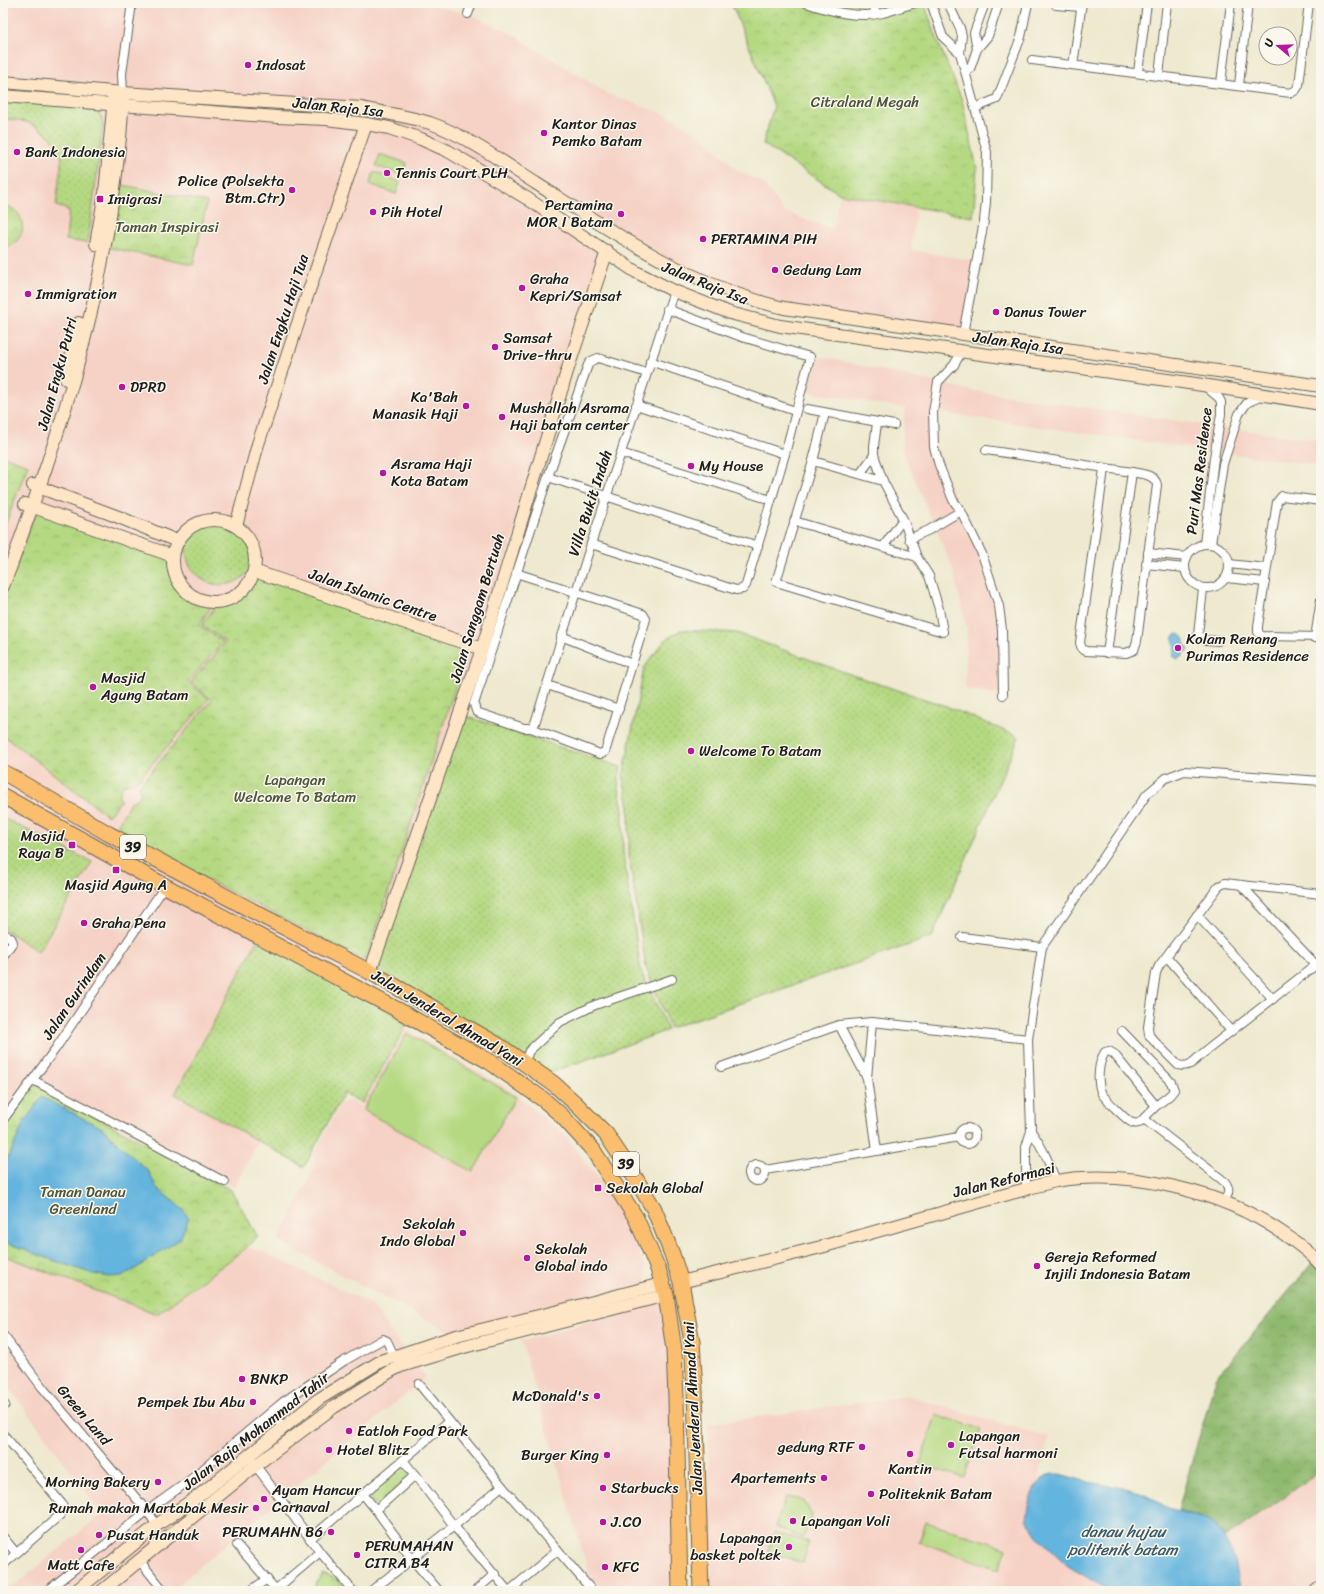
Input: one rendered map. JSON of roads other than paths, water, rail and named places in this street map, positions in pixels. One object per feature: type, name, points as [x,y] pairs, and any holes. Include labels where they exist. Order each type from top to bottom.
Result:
[{"type":"highway","name":"Jalan Jenderal Ahmad Yani","points":[[3,772],[109,834],[370,972],[498,1045],[554,1084],[575,1102],[606,1134],[654,1209],[672,1254],[681,1282],[692,1342],[696,1399],[701,1591]]},
{"type":"highway","name":"Jalan Jenderal Ahmad Yani","points":[[3,796],[165,886],[398,1010],[490,1062],[530,1090],[555,1110],[593,1150],[636,1218],[658,1269],[664,1290],[674,1350],[680,1591]]},
{"type":"highway","points":[[256,934],[266,918]]},
{"type":"main road","name":"Jalan Raja Isa","points":[[3,82],[119,92],[362,108],[396,114],[430,123],[461,137],[613,233],[693,277],[741,296],[784,308],[1321,386]]},
{"type":"main road","name":"Jalan Engku Putri","points":[[3,586],[29,505],[68,400],[82,351],[114,195],[117,106],[119,92]]},
{"type":"main road","name":"Jalan Raja Isa","points":[[3,96],[277,118],[326,119],[389,128],[434,145],[478,169],[528,199],[636,272],[674,292],[730,313],[780,326],[1204,385],[1321,404]]},
{"type":"main road","name":"Jalan Engku Haji Tua","points":[[236,526],[258,444],[366,124]]},
{"type":"main road","points":[[528,199],[538,185]]},
{"type":"main road","name":"Jalan Sanggam Bertuah","points":[[370,972],[482,649],[568,365],[607,251]]},
{"type":"main road","points":[[780,326],[784,308]]},
{"type":"main road","points":[[1137,376],[1140,359]]},
{"type":"main road","points":[[36,486],[177,541]]},
{"type":"main road","name":"Jalan Engku Putri","points":[[3,564],[29,505]]},
{"type":"main road","points":[[29,505],[173,556]]},
{"type":"main road","points":[[216,519],[227,521],[236,526],[247,536],[253,546],[255,559],[254,571],[249,582],[238,594],[230,599],[216,602],[207,602],[198,599],[186,591],[177,580],[173,568],[173,556],[177,541],[193,524],[204,520],[216,519]]},
{"type":"main road","name":"Jalan Islamic Centre","points":[[254,571],[482,649]]},
{"type":"main road","name":"Jalan Reformasi","points":[[681,1282],[821,1247],[1056,1181],[1091,1178],[1144,1181],[1186,1190],[1223,1203],[1263,1220],[1320,1261]]},
{"type":"main road","name":"Jalan Raja Mohammad Tahir","points":[[102,1591],[140,1560],[253,1460],[283,1428],[319,1399],[381,1360],[456,1336],[559,1311],[664,1290]]},
{"type":"main road","name":"Jalan Raja Mohammad Tahir","points":[[76,1591],[158,1525],[201,1494],[391,1371],[401,1366],[464,1347],[664,1290]]},
{"type":"main road","points":[[1316,1591],[1321,1587]]},
{"type":"street","points":[[119,92],[132,3]]},
{"type":"street","points":[[468,14],[472,3]]},
{"type":"street","points":[[806,3],[824,9],[860,15],[875,14],[916,3]]},
{"type":"street","points":[[874,3],[875,14]]},
{"type":"street","points":[[931,3],[944,37],[960,53]]},
{"type":"street","points":[[948,3],[960,28],[962,36],[960,53],[987,152],[986,202],[963,334]]},
{"type":"street","points":[[977,49],[974,33],[985,3]]},
{"type":"street","points":[[965,72],[970,69],[977,49],[988,36],[999,3]]},
{"type":"street","points":[[975,108],[997,99],[1021,36],[1028,3]]},
{"type":"street","points":[[1138,72],[1147,3]]},
{"type":"street","points":[[1159,75],[1167,3]]},
{"type":"street","points":[[1221,83],[1231,3]]},
{"type":"street","points":[[1239,86],[1248,3]]},
{"type":"street","points":[[1032,60],[1138,72],[1291,93],[1296,90],[1299,85],[1309,3]]},
{"type":"street","points":[[1056,5],[1082,5],[1073,65]]},
{"type":"street","name":"Villa Bukit Indah","points":[[533,726],[590,544],[607,497],[620,453],[674,292]]},
{"type":"street","points":[[590,544],[736,590],[743,589],[746,585],[785,454],[810,357],[742,337],[667,310]]},
{"type":"street","points":[[962,351],[954,365],[938,382],[933,412],[934,447],[938,465],[953,500],[961,511],[982,554],[999,606],[1002,630],[1003,695]]},
{"type":"street","points":[[516,573],[643,614],[645,616],[646,619],[608,747],[605,752],[600,754],[533,726],[524,728],[479,713],[474,706],[516,573],[548,477],[588,365],[591,361],[598,358],[647,373]]},
{"type":"street","points":[[650,362],[795,411]]},
{"type":"street","name":"Puri Mas Residence","points":[[1204,385],[1219,398],[1221,402],[1221,414],[1214,458],[1207,544]]},
{"type":"street","name":"Puri Mas Residence","points":[[1207,544],[1223,464],[1238,414],[1247,402],[1266,394]]},
{"type":"street","points":[[636,405],[785,454]]},
{"type":"street","points":[[807,409],[894,424]]},
{"type":"street","points":[[825,413],[813,461],[776,582],[943,632],[929,576],[917,557],[903,520],[882,481],[874,455],[877,422]]},
{"type":"street","points":[[986,450],[1104,469],[1132,472],[1152,477],[1156,481],[1137,641],[1134,650],[1126,654],[1086,652],[1082,649],[1080,643],[1104,469]]},
{"type":"street","points":[[620,453],[771,500]]},
{"type":"street","points":[[860,474],[874,455]]},
{"type":"street","points":[[813,461],[882,481]]},
{"type":"street","points":[[1107,653],[1132,472]]},
{"type":"street","points":[[548,477],[758,546]]},
{"type":"street","points":[[1321,501],[1282,496],[1277,502],[1266,568],[1258,632],[1261,636],[1318,637],[1321,599]]},
{"type":"street","points":[[909,539],[929,530],[961,511]]},
{"type":"street","points":[[883,547],[903,520]]},
{"type":"street","points":[[794,521],[917,557]]},
{"type":"street","points":[[1207,544],[1221,549],[1225,553],[1229,564],[1226,578],[1220,585],[1212,588],[1203,589],[1196,586],[1186,575],[1185,568],[1187,557],[1194,548],[1207,544]]},
{"type":"street","points":[[1148,553],[1187,557]]},
{"type":"street","points":[[1146,564],[1185,568]]},
{"type":"street","points":[[1229,564],[1266,568]]},
{"type":"street","points":[[1226,578],[1265,582]]},
{"type":"street","points":[[1203,589],[1198,635],[1206,640],[1218,641]]},
{"type":"street","points":[[561,636],[632,664]]},
{"type":"street","points":[[547,685],[619,709]]},
{"type":"street","points":[[1026,1189],[1026,1151],[1031,1131],[1028,1039],[1042,947],[1147,794],[1166,778],[1184,771],[1321,781]]},
{"type":"street","points":[[1242,885],[1318,963],[1189,1066],[1184,1067],[1178,1065],[1149,1035],[1148,1027],[1154,980],[1159,966],[1219,886],[1226,883],[1321,894]]},
{"type":"street","name":"Jalan Gurindam","points":[[3,1120],[34,1080],[165,886]]},
{"type":"street","points":[[1197,915],[1273,999]]},
{"type":"street","points":[[3,933],[11,938],[13,942],[3,956]]},
{"type":"street","points":[[962,937],[1042,947]]},
{"type":"street","points":[[1166,957],[1231,1031]]},
{"type":"street","points":[[524,1063],[529,1051],[560,1022],[595,1005],[672,979]]},
{"type":"street","points":[[721,1067],[839,1025],[872,1022],[1028,1039]]},
{"type":"street","points":[[872,1022],[867,1078],[877,1151]]},
{"type":"street","points":[[839,1025],[867,1078]]},
{"type":"street","points":[[1122,1031],[1173,1086],[1172,1093],[1156,1106],[1144,1119],[1140,1122],[1133,1123],[1101,1092],[1098,1067],[1105,1052],[1109,1051],[1114,1054],[1156,1106]]},
{"type":"street","points":[[34,1080],[225,1182]]},
{"type":"street","points":[[1144,1119],[1225,1182],[1229,1191],[1223,1203]]},
{"type":"street","points":[[1031,1131],[1045,1151],[1056,1181]]},
{"type":"street","points":[[765,1170],[959,1137]]},
{"type":"street","name":"Green Land","points":[[3,1335],[42,1386],[158,1525]]},
{"type":"street","points":[[47,1591],[147,1511],[190,1480],[283,1402],[344,1361],[383,1339],[387,1341],[394,1356]]},
{"type":"street","points":[[419,1384],[502,1486],[590,1588],[590,1591]]},
{"type":"street","points":[[272,1410],[283,1428]]},
{"type":"street","points":[[310,1539],[449,1420]]},
{"type":"street","points":[[3,1434],[62,1504],[63,1508],[60,1515],[3,1566]]},
{"type":"street","points":[[253,1460],[310,1539],[353,1591]]},
{"type":"street","points":[[403,1460],[454,1526],[509,1591],[557,1550]]},
{"type":"street","points":[[376,1510],[415,1475]]},
{"type":"street","points":[[371,1591],[502,1486]]},
{"type":"street","points":[[363,1494],[412,1559],[439,1591]]},
{"type":"street","points":[[3,1537],[16,1553]]},
{"type":"street","points":[[238,1545],[275,1590],[320,1552]]},
{"type":"street","points":[[140,1560],[164,1591]]},
{"type":"street","points":[[475,1591],[495,1574]]},
{"type":"street","points":[[250,1591],[267,1579]]},
{"type":"water","name":"Kolam Renang Purimas Residence","points":[[1176,634],[1181,635],[1184,638],[1183,647],[1186,646],[1189,648],[1186,652],[1183,649],[1183,656],[1177,659],[1173,656],[1175,646],[1173,638]]},
{"type":"water","name":"Taman Danau Greenland","points":[[42,1097],[102,1128],[149,1172],[156,1187],[182,1209],[189,1218],[180,1239],[137,1268],[122,1276],[109,1277],[93,1274],[3,1241],[3,1170],[24,1122]]},
{"type":"water","name":"danau hujau politenik batam","points":[[1059,1474],[1089,1482],[1129,1489],[1145,1495],[1168,1508],[1208,1520],[1215,1524],[1231,1550],[1242,1591],[1110,1591],[1068,1566],[1041,1540],[1026,1519],[1028,1507],[1037,1485],[1047,1475]]},
{"type":"place","name":"Indosat","points":[[248,65]]},
{"type":"place","name":"Kantor Dinas Pemko Batam","points":[[544,133]]},
{"type":"place","name":"Bank Indonesia","points":[[17,152]]},
{"type":"place","name":"Tennis Court PLH","points":[[387,173]]},
{"type":"place","name":"Police (Polsekta Btm.Ctr)","points":[[292,190]]},
{"type":"place","name":"Imigrasi","points":[[100,199]]},
{"type":"place","name":"Pih Hotel","points":[[373,212]]},
{"type":"place","name":"Pertamina MOR I Batam","points":[[621,214]]},
{"type":"place","name":"PERTAMINA PIH","points":[[703,239]]},
{"type":"place","name":"Gedung Lam","points":[[775,270]]},
{"type":"place","name":"Graha Kepri/Samsat","points":[[522,288]]},
{"type":"place","name":"Immigration","points":[[28,294]]},
{"type":"place","name":"Danus Tower","points":[[996,312]]},
{"type":"place","name":"Samsat Drive-thru","points":[[495,347]]},
{"type":"place","name":"DPRD","points":[[122,387]]},
{"type":"place","name":"Ka'Bah Manasik Haji","points":[[466,406]]},
{"type":"place","name":"Mushallah Asrama Haji batam center","points":[[502,417]]},
{"type":"place","name":"My House","points":[[691,466]]},
{"type":"place","name":"Asrama Haji Kota Batam","points":[[383,473]]},
{"type":"place","name":"Kolam Renang Purimas Residence","points":[[1178,648]]},
{"type":"place","name":"Masjid Agung Batam","points":[[93,687]]},
{"type":"place","name":"Welcome To Batam","points":[[691,751]]},
{"type":"place","name":"Masjid Raya B","points":[[72,845]]},
{"type":"place","name":"Masjid Agung A","points":[[116,870]]},
{"type":"place","name":"Graha Pena","points":[[84,923]]},
{"type":"place","name":"Sekolah Global","points":[[598,1188]]},
{"type":"place","name":"Sekolah Indo Global","points":[[463,1233]]},
{"type":"place","name":"Sekolah Global indo","points":[[527,1258]]},
{"type":"place","name":"Gereja Reformed Injili Indonesia Batam","points":[[1037,1266]]},
{"type":"place","name":"BNKP","points":[[242,1379]]},
{"type":"place","name":"McDonald's","points":[[597,1396]]},
{"type":"place","name":"Pempek Ibu Abu","points":[[253,1402]]},
{"type":"place","name":"Eatloh Food Park","points":[[349,1431]]},
{"type":"place","name":"Lapangan Futsal harmoni","points":[[951,1445]]},
{"type":"place","name":"gedung RTF","points":[[862,1447]]},
{"type":"place","name":"Hotel Blitz","points":[[329,1450]]},
{"type":"place","name":"Kantin","points":[[910,1454]]},
{"type":"place","name":"Burger King","points":[[607,1455]]},
{"type":"place","name":"Apartements","points":[[824,1478]]},
{"type":"place","name":"Morning Bakery","points":[[158,1482]]},
{"type":"place","name":"Starbucks","points":[[603,1488]]},
{"type":"place","name":"Politeknik Batam","points":[[871,1494]]},
{"type":"place","name":"Ayam Hancur Carnaval","points":[[264,1499]]},
{"type":"place","name":"Rumah makan Martabak Mesir","points":[[256,1508]]},
{"type":"place","name":"Lapangan Voli","points":[[793,1521]]},
{"type":"place","name":"J.CO","points":[[603,1522]]},
{"type":"place","name":"PERUMAHN B6","points":[[331,1532]]},
{"type":"place","name":"Pusat Handuk","points":[[99,1535]]},
{"type":"place","name":"Lapangan basket poltek","points":[[789,1547]]},
{"type":"place","name":"Matt Cafe","points":[[81,1550]]},
{"type":"place","name":"PERUMAHAN CITRA B4","points":[[357,1555]]},
{"type":"place","name":"KFC","points":[[605,1567]]},
{"type":"park label","name":"Citraland Megah","points":[[865,102]]},
{"type":"park label","name":"Taman Inspirasi","points":[[167,227]]},
{"type":"park label","name":"Lapangan Welcome To Batam","points":[[295,788]]}]
